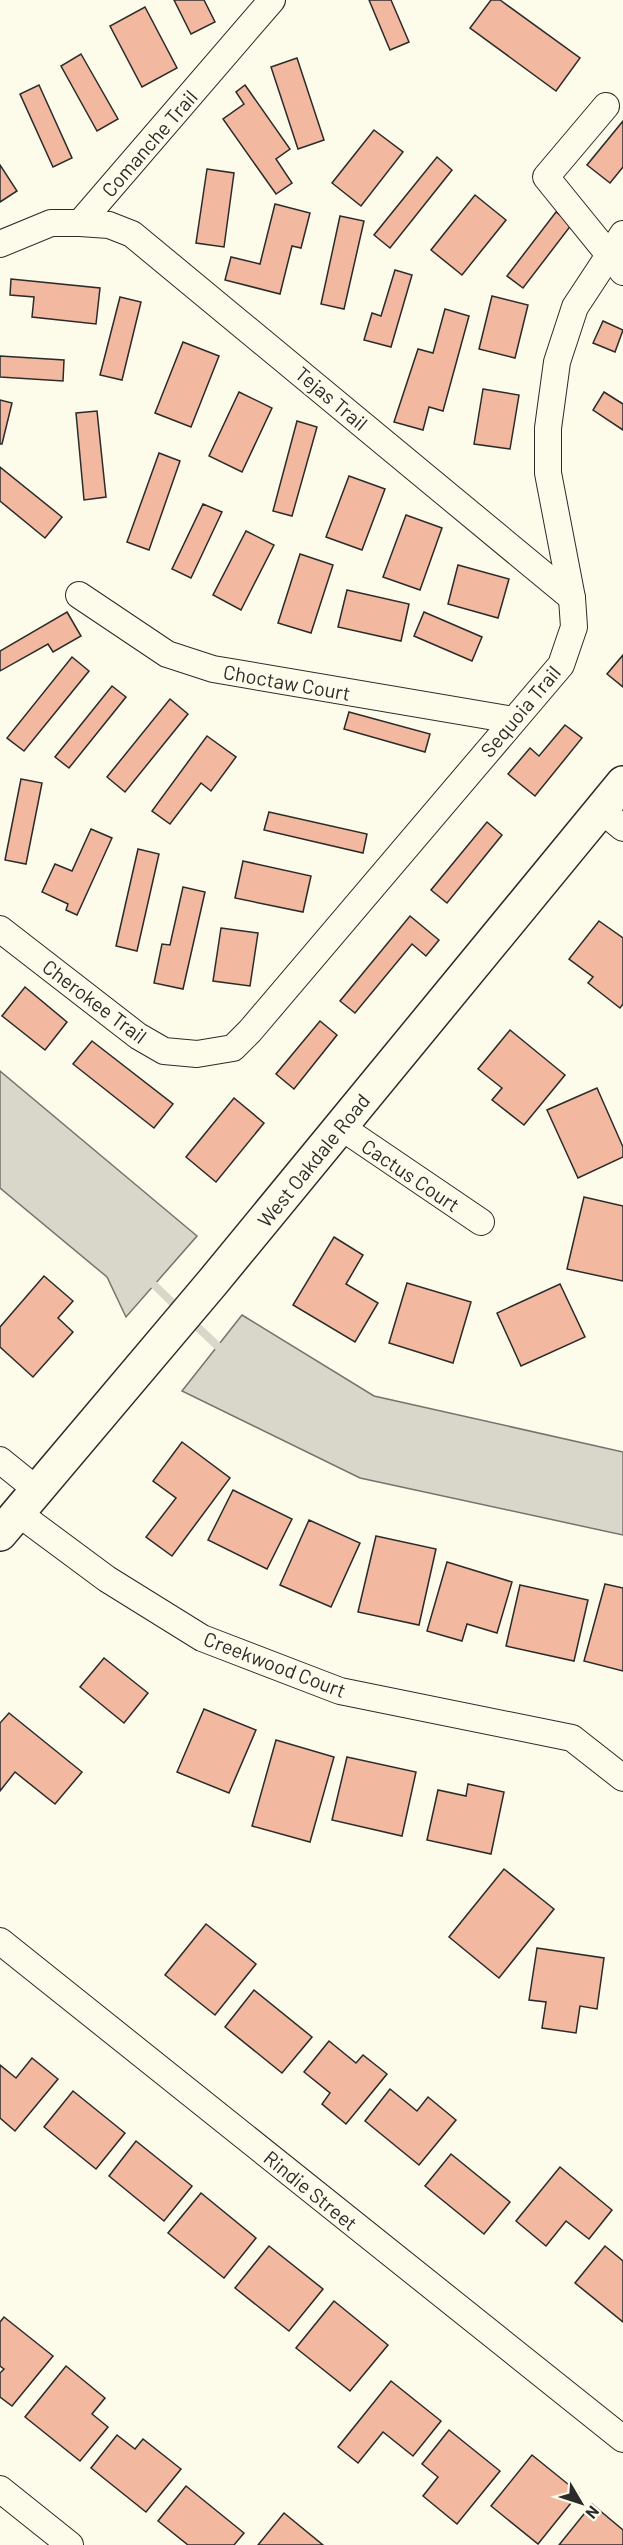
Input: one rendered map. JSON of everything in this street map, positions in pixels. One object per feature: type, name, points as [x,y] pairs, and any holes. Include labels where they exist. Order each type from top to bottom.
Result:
[{"type":"street","name":"Comanche Trail","points":[[80,223],[272,0]]},
{"type":"street","points":[[606,106],[546,177],[616,264]]},
{"type":"street","points":[[0,244],[51,223],[80,223]]},
{"type":"street","name":"Tejas Trail","points":[[80,223],[109,225],[132,234],[573,598]]},
{"type":"street","name":"Sequoia Trail","points":[[233,1048],[561,665],[574,627],[573,598],[548,473],[548,428],[557,362],[575,307],[616,264],[623,234]]},
{"type":"street","name":"Choctaw Court","points":[[79,595],[166,654],[213,669],[513,720]]},
{"type":"street","name":"West Oakdale Road","points":[[18,1512],[341,1127],[612,819],[623,783]]},
{"type":"street","name":"Cherokee Trail","points":[[0,929],[138,1036],[164,1051],[197,1054],[233,1048]]},
{"type":"street","name":"Cactus Court","points":[[341,1127],[481,1222]]},
{"type":"street","name":"Creekwood Court","points":[[0,1460],[18,1512],[107,1579],[202,1638],[340,1691],[572,1738],[623,1778]]},
{"type":"street","name":"Rindie Street","points":[[0,1941],[623,2439]]},
{"type":"street","points":[[0,2489],[69,2545]]},
{"type":"shaded area","points":[[0,1071],[197,1236],[126,1317],[107,1277],[0,1188]]},
{"type":"shaded area","points":[[242,1315],[374,1396],[623,1452],[623,1535],[360,1478],[182,1391]]},
{"type":"building","points":[[174,0],[204,0],[215,22],[191,34]]},
{"type":"building","points":[[369,0],[391,0],[409,42],[390,50]]},
{"type":"building","points":[[491,0],[500,0],[580,58],[556,91],[470,28]]},
{"type":"building","points":[[145,7],[177,68],[142,87],[110,26]]},
{"type":"building","points":[[81,54],[118,119],[97,131],[61,66]]},
{"type":"building","points":[[297,58],[324,140],[298,149],[271,67]]},
{"type":"building","points":[[39,85],[72,158],[53,167],[20,94]]},
{"type":"building","points":[[245,85],[290,149],[276,159],[292,183],[276,194],[223,119],[244,104],[236,92]]},
{"type":"building","points":[[623,121],[623,167],[610,183],[587,165]]},
{"type":"building","points":[[374,130],[403,152],[361,206],[332,183]]},
{"type":"building","points":[[437,157],[452,170],[390,248],[374,235]]},
{"type":"building","points":[[0,165],[17,191],[0,202]]},
{"type":"building","points":[[207,169],[234,173],[224,247],[196,243]]},
{"type":"building","points":[[475,195],[506,220],[462,275],[431,250]]},
{"type":"building","points":[[275,204],[310,213],[301,248],[292,246],[280,294],[225,280],[231,257],[260,264]]},
{"type":"building","points":[[556,212],[572,224],[523,288],[507,276]]},
{"type":"building","points":[[340,216],[364,221],[344,309],[321,304]]},
{"type":"building","points":[[395,270],[412,275],[391,347],[364,340],[372,313],[381,316]]},
{"type":"building","points":[[11,279],[100,288],[96,324],[32,317],[34,297],[10,295]]},
{"type":"building","points":[[492,296],[528,305],[515,358],[479,349]]},
{"type":"building","points":[[120,297],[141,302],[122,380],[100,375]]},
{"type":"building","points":[[445,309],[469,316],[443,411],[429,407],[423,430],[394,422],[418,349],[433,353]]},
{"type":"building","points":[[603,321],[623,330],[615,352],[593,343]]},
{"type":"building","points":[[183,342],[219,356],[191,427],[155,413]]},
{"type":"building","points":[[0,356],[64,360],[63,381],[0,377]]},
{"type":"building","points":[[483,389],[519,395],[510,449],[474,444]]},
{"type":"building","points":[[239,392],[272,408],[242,472],[209,456]]},
{"type":"building","points":[[604,392],[623,404],[623,430],[593,410]]},
{"type":"building","points":[[0,400],[12,403],[2,444],[0,444]]},
{"type":"building","points":[[97,411],[106,497],[84,500],[76,413]]},
{"type":"building","points":[[297,421],[317,427],[292,516],[273,511]]},
{"type":"building","points":[[159,453],[180,461],[149,550],[127,542]]},
{"type":"building","points":[[0,467],[62,517],[45,538],[0,501]]},
{"type":"building","points":[[349,476],[385,489],[362,550],[326,537]]},
{"type":"building","points":[[203,504],[222,512],[191,578],[172,569]]},
{"type":"building","points":[[406,515],[442,528],[420,590],[383,577]]},
{"type":"building","points":[[246,531],[274,545],[241,610],[213,595]]},
{"type":"building","points":[[300,554],[333,565],[311,633],[278,623]]},
{"type":"building","points":[[458,565],[509,579],[498,618],[448,604]]},
{"type":"building","points":[[347,590],[409,604],[401,641],[338,627]]},
{"type":"building","points":[[67,612],[81,636],[53,652],[48,644],[0,671],[0,651]]},
{"type":"building","points":[[424,612],[482,637],[472,661],[414,636]]},
{"type":"building","points":[[623,655],[623,687],[607,674]]},
{"type":"building","points":[[72,657],[89,671],[24,751],[7,738]]},
{"type":"building","points":[[112,686],[126,697],[69,768],[55,757]]},
{"type":"building","points":[[170,699],[188,714],[125,792],[107,777]]},
{"type":"building","points":[[349,712],[430,734],[425,752],[344,729]]},
{"type":"building","points":[[565,725],[582,738],[535,796],[508,774],[530,748],[539,756]]},
{"type":"building","points":[[207,736],[236,757],[211,791],[201,783],[170,824],[152,811]]},
{"type":"building","points":[[21,779],[42,783],[26,864],[5,860]]},
{"type":"building","points":[[269,812],[367,834],[363,853],[264,830]]},
{"type":"building","points":[[487,822],[502,835],[447,903],[431,890]]},
{"type":"building","points":[[91,829],[112,838],[77,915],[66,910],[68,904],[42,892],[55,864],[72,871]]},
{"type":"building","points":[[138,849],[159,854],[137,951],[116,946]]},
{"type":"building","points":[[243,861],[311,876],[303,912],[235,898]]},
{"type":"building","points":[[183,887],[205,892],[183,989],[154,983],[162,944],[170,945]]},
{"type":"building","points":[[410,916],[439,940],[426,956],[412,944],[355,1013],[340,1001]]},
{"type":"building","points":[[599,921],[623,938],[623,1004],[620,1008],[588,983],[593,977],[569,959]]},
{"type":"building","points":[[221,928],[258,933],[250,986],[213,981]]},
{"type":"building","points":[[25,987],[67,1022],[45,1050],[2,1016]]},
{"type":"building","points":[[320,1021],[337,1035],[294,1089],[276,1074]]},
{"type":"building","points":[[510,1030],[565,1075],[524,1125],[492,1100],[502,1088],[478,1069]]},
{"type":"building","points":[[92,1041],[173,1104],[154,1128],[73,1064]]},
{"type":"building","points":[[597,1088],[623,1147],[623,1157],[578,1178],[547,1110]]},
{"type":"building","points":[[234,1098],[264,1123],[216,1182],[186,1157]]},
{"type":"building","points":[[584,1197],[623,1206],[623,1281],[567,1269]]},
{"type":"building","points":[[334,1237],[363,1255],[346,1284],[378,1303],[355,1342],[293,1305]]},
{"type":"building","points":[[44,1276],[73,1301],[58,1318],[73,1332],[33,1377],[0,1347],[0,1327]]},
{"type":"building","points":[[407,1283],[471,1302],[453,1363],[389,1343]]},
{"type":"building","points":[[560,1284],[585,1337],[521,1366],[497,1313]]},
{"type":"building","points":[[182,1442],[230,1478],[172,1556],[146,1537],[176,1498],[153,1481]]},
{"type":"building","points":[[233,1490],[292,1519],[267,1569],[208,1540]]},
{"type":"building","points":[[309,1520],[360,1543],[331,1607],[280,1585]]},
{"type":"building","points":[[376,1536],[436,1549],[419,1625],[358,1612]]},
{"type":"building","points":[[447,1562],[512,1582],[497,1633],[467,1624],[462,1641],[427,1631]]},
{"type":"building","points":[[605,1584],[623,1588],[623,1671],[584,1661]]},
{"type":"building","points":[[520,1585],[588,1600],[574,1661],[506,1646]]},
{"type":"building","points":[[104,1658],[148,1693],[124,1723],[80,1687]]},
{"type":"building","points":[[204,1709],[256,1730],[229,1793],[177,1772]]},
{"type":"building","points":[[9,1713],[82,1772],[55,1804],[15,1772],[0,1791],[0,1723]]},
{"type":"building","points":[[276,1740],[334,1757],[310,1842],[252,1826]]},
{"type":"building","points":[[347,1757],[416,1772],[402,1836],[332,1820]]},
{"type":"building","points":[[468,1784],[504,1792],[491,1854],[427,1840],[438,1790],[466,1796]]},
{"type":"building","points":[[504,1869],[554,1909],[499,1978],[449,1937]]},
{"type":"building","points":[[206,1924],[256,1964],[215,2015],[165,1975]]},
{"type":"building","points":[[537,1948],[604,1958],[597,2009],[580,2006],[576,2033],[542,2028],[546,2002],[529,2000]]},
{"type":"building","points":[[254,1990],[312,2037],[282,2073],[225,2027]]},
{"type":"building","points":[[329,2041],[356,2063],[363,2055],[387,2074],[346,2124],[322,2104],[330,2093],[304,2072]]},
{"type":"building","points":[[32,2058],[58,2079],[15,2131],[0,2118],[0,2065],[16,2078]]},
{"type":"building","points":[[390,2089],[417,2111],[428,2097],[456,2120],[419,2165],[365,2121]]},
{"type":"building","points":[[73,2091],[125,2133],[96,2169],[44,2127]]},
{"type":"building","points":[[136,2141],[192,2186],[164,2221],[109,2176]]},
{"type":"building","points":[[451,2154],[510,2202],[484,2234],[425,2186]]},
{"type":"building","points":[[560,2167],[612,2210],[589,2239],[566,2221],[546,2246],[516,2221]]},
{"type":"building","points":[[201,2193],[256,2238],[224,2278],[168,2233]]},
{"type":"building","points":[[269,2246],[323,2289],[289,2331],[235,2288]]},
{"type":"building","points":[[605,2246],[623,2261],[623,2322],[575,2283]]},
{"type":"building","points":[[334,2301],[388,2345],[350,2391],[296,2348]]},
{"type":"building","points":[[4,2317],[53,2356],[12,2406],[0,2397],[0,2373],[4,2369],[0,2366],[0,2322]]},
{"type":"building","points":[[66,2366],[105,2398],[92,2414],[108,2427],[80,2461],[25,2417]]},
{"type":"building","points":[[391,2381],[441,2421],[413,2456],[383,2432],[358,2463],[338,2447]]},
{"type":"building","points":[[449,2430],[500,2471],[457,2524],[423,2496],[438,2477],[422,2464]]},
{"type":"building","points":[[117,2435],[135,2449],[143,2439],[181,2469],[146,2512],[91,2468]]},
{"type":"building","points":[[532,2455],[579,2493],[538,2544],[491,2506]]},
{"type":"building","points":[[186,2486],[244,2533],[234,2545],[188,2545],[158,2521]]},
{"type":"building","points":[[592,2504],[623,2530],[623,2545],[559,2545]]},
{"type":"building","points":[[284,2513],[323,2545],[258,2545]]},
{"type":"waterway","points":[[147,1278],[181,1311]]},
{"type":"waterway","points":[[190,1320],[224,1352]]}]
